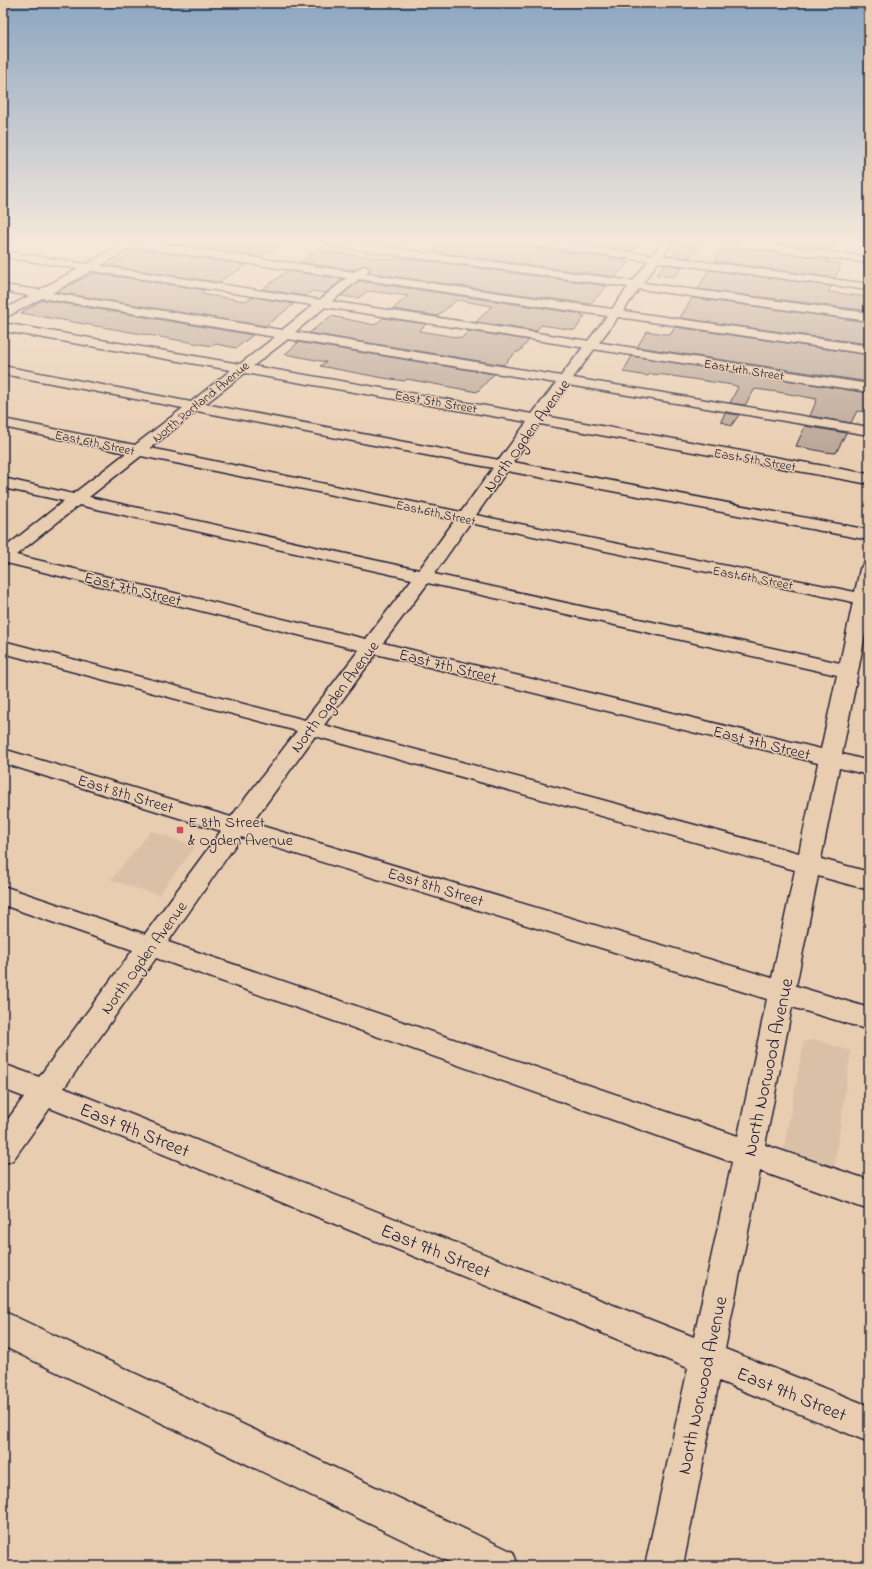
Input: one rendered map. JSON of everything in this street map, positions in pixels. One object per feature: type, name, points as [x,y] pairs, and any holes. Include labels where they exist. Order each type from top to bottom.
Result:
[{"type":"street","points":[[177,316],[869,431]]},
{"type":"street","name":"North Portland Avenue","points":[[3,557],[308,316]]},
{"type":"street","name":"East 4th Street","points":[[409,316],[869,388]]},
{"type":"street","name":"North Ogden Avenue","points":[[3,1150],[46,1093],[237,826],[423,577],[504,466],[536,419],[614,316]]},
{"type":"street","points":[[638,316],[869,350]]},
{"type":"street","name":"East 5th Street","points":[[3,327],[536,419],[869,479]]},
{"type":"street","points":[[3,370],[869,535]]},
{"type":"street","name":"East 6th Street","points":[[3,423],[866,600]]},
{"type":"street","points":[[3,483],[848,671]]},
{"type":"street","name":"East 7th Street","points":[[3,557],[869,768]]},
{"type":"street","name":"North Norwood Avenue","points":[[664,1566],[848,671],[866,600],[869,569]]},
{"type":"street","points":[[3,647],[310,728],[869,881]]},
{"type":"street","name":"East 8th Street","points":[[3,756],[869,1019]]},
{"type":"street","points":[[3,895],[151,945],[869,1195]]},
{"type":"street","name":"East 9th Street","points":[[3,1076],[869,1424]]},
{"type":"street","points":[[3,1328],[499,1566]]},
{"type":"shaded area","points":[[151,831],[196,846],[158,895],[111,880]]},
{"type":"shaded area","points":[[816,1040],[851,1051],[834,1170],[783,1153],[804,1042]]},
{"type":"building","points":[[40,316],[140,316],[253,335],[236,348],[216,344],[212,346]]},
{"type":"building","points":[[205,316],[278,316],[265,326]]},
{"type":"building","points":[[332,316],[375,325],[383,318],[426,324],[419,331],[462,338],[468,331],[529,340],[519,352],[516,352],[503,365],[309,333]]},
{"type":"building","points":[[482,316],[585,316],[575,330],[541,325],[536,331],[476,322]]},
{"type":"building","points":[[681,316],[826,316],[869,322],[869,344],[680,318]]},
{"type":"building","points":[[675,327],[869,355],[869,382],[637,347],[647,331],[670,335]]},
{"type":"building","points":[[297,342],[494,374],[477,392],[407,379],[405,381],[383,378],[320,366],[326,362],[285,354],[298,343],[296,343]]},
{"type":"building","points":[[632,356],[869,393],[869,399],[866,412],[857,411],[851,423],[810,416],[817,399],[778,392],[755,389],[745,405],[730,403],[738,387],[733,385],[665,375],[650,374],[648,376],[623,372]]},
{"type":"building","points":[[725,413],[739,415],[731,426],[721,421]]},
{"type":"building","points":[[805,426],[846,433],[836,453],[825,452],[796,446]]},
{"type":"place","name":"E 8th Street & Ogden Avenue","points":[[180,830]]}]
